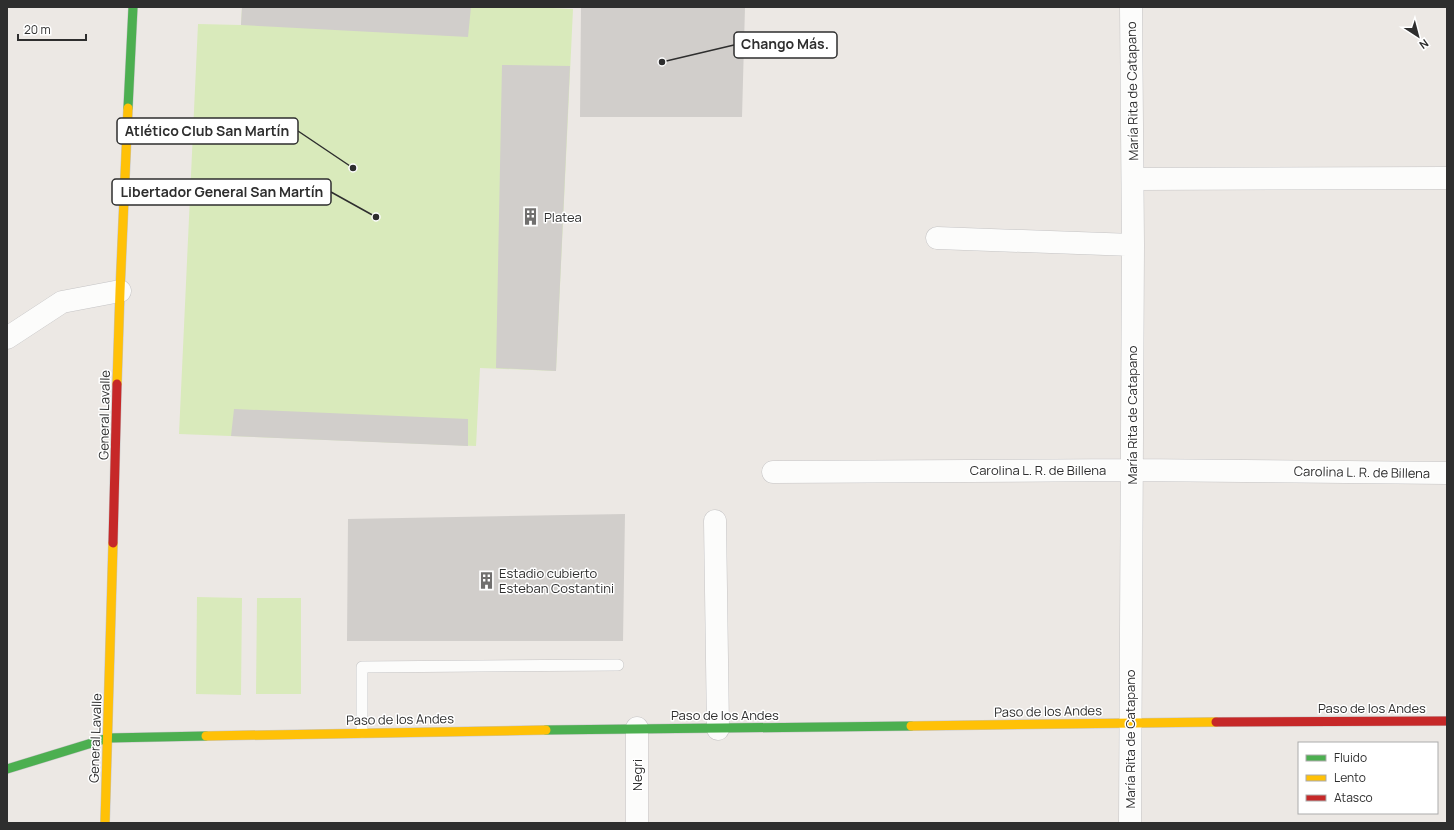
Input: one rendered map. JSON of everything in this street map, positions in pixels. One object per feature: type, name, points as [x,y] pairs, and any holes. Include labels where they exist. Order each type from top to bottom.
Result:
[{"type":"street","name":"General Lavalle","points":[[105,823],[120,291],[132,7]]},
{"type":"street","name":"María Rita de Catapano","points":[[1130,823],[1133,245],[1131,7]]},
{"type":"street","points":[[1133,179],[1447,178]]},
{"type":"street","points":[[937,238],[1133,245]]},
{"type":"street","points":[[7,338],[62,302],[120,291]]},
{"type":"street","name":"Carolina L. R. de Billena","points":[[773,472],[1132,470],[1447,473]]},
{"type":"street","points":[[715,521],[718,729]]},
{"type":"street","name":"Paso de los Andes","points":[[7,770],[108,738],[637,728],[718,729],[1130,723],[1447,721]]},
{"type":"street","name":"Negri","points":[[637,728],[637,823]]},
{"type":"lane","points":[[362,732],[362,668],[618,665]]},
{"type":"green space","points":[[242,7],[532,7],[573,9],[556,371],[480,368],[476,446],[179,434],[198,24],[241,25]]},
{"type":"green space","points":[[197,597],[242,598],[241,695],[196,694]]},
{"type":"green space","points":[[257,598],[301,598],[301,694],[256,694]]},
{"type":"building","points":[[242,7],[471,7],[468,37],[241,25]]},
{"type":"building","points":[[581,7],[745,7],[742,117],[580,117]]},
{"type":"building","name":"Platea","points":[[502,65],[570,66],[556,371],[496,368]]},
{"type":"building","points":[[234,409],[468,419],[468,446],[231,436]]},
{"type":"building","name":"Estadio cubierto Esteban Costantini","points":[[625,514],[623,641],[347,641],[348,519]]},
{"type":"traffic: fast","points":[[128,108],[133,7]]},
{"type":"traffic: fast","points":[[546,730],[911,726]]},
{"type":"traffic: fast","points":[[7,769],[108,738],[206,736]]},
{"type":"traffic: slow","points":[[117,384],[128,108]]},
{"type":"traffic: slow","points":[[105,823],[113,543]]},
{"type":"traffic: slow","points":[[911,726],[1216,722]]},
{"type":"traffic: slow","points":[[206,736],[546,730]]},
{"type":"traffic: jam","points":[[113,543],[117,384]]},
{"type":"traffic: jam","points":[[1216,722],[1447,721]]},
{"type":"place","name":"Chango Más.","points":[[662,62]]},
{"type":"place","name":"Atlético Club San Martín","points":[[353,168]]},
{"type":"place","name":"Libertador General San Martín","points":[[376,217]]},
{"type":"place","name":"Platea","points":[[531,217]]},
{"type":"place","name":"Estadio cubierto Esteban Costantini","points":[[486,580]]}]
